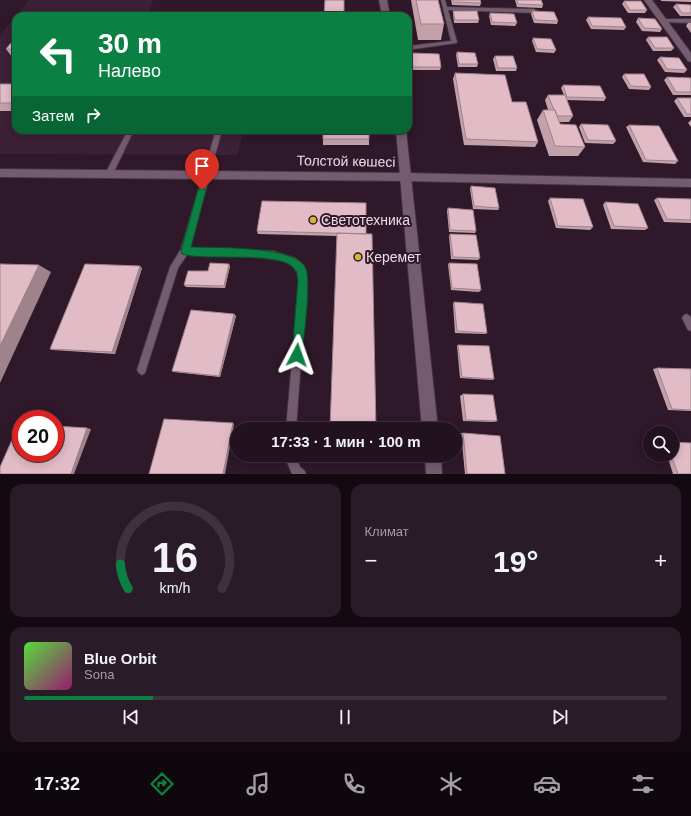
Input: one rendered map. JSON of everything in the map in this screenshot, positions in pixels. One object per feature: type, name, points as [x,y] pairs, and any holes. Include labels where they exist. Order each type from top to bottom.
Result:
[{"type":"main road","points":[[384,0],[386,12]]},
{"type":"main road","points":[[648,0],[691,59]]},
{"type":"main road","points":[[401,134],[429,422]]},
{"type":"main road","name":"Толстой көшесі","points":[[1,176],[109,174],[406,177],[691,183]]},
{"type":"main road","points":[[433,462],[434,474]]},
{"type":"lane","points":[[412,47],[454,42],[443,0]]},
{"type":"lane","points":[[445,8],[534,11]]},
{"type":"lane","points":[[662,20],[691,21]]},
{"type":"lane","points":[[109,174],[129,134]]},
{"type":"lane","points":[[142,370],[174,267],[178,259],[185,251],[218,134]]},
{"type":"lane","points":[[185,251],[273,255],[292,261],[301,269],[303,280],[292,422]]},
{"type":"lane","points":[[293,462],[296,471],[300,474]]},
{"type":"shaded area","points":[[29,0],[153,0],[149,12],[19,12]]},
{"type":"shaded area","points":[[12,21],[12,134],[242,134],[238,155],[0,154],[0,35]]},
{"type":"building","points":[[325,0],[344,0],[344,12],[324,12]]},
{"type":"building","points":[[416,0],[438,0],[444,24],[421,24]]},
{"type":"building","points":[[453,0],[480,0],[481,3],[453,2]]},
{"type":"building","points":[[517,0],[541,0],[543,5],[518,4]]},
{"type":"building","points":[[624,1],[641,1],[647,10],[630,10]]},
{"type":"building","points":[[676,4],[691,5],[691,13],[682,13]]},
{"type":"building","points":[[453,11],[477,11],[479,20],[455,20]]},
{"type":"building","points":[[532,11],[554,12],[558,21],[535,20]]},
{"type":"building","points":[[490,13],[514,14],[517,23],[492,22]]},
{"type":"building","points":[[588,17],[621,18],[626,27],[592,26]]},
{"type":"building","points":[[638,18],[655,19],[662,29],[644,28]]},
{"type":"building","points":[[648,37],[667,37],[674,48],[655,48]]},
{"type":"building","points":[[533,38],[551,39],[556,50],[537,49]]},
{"type":"building","points":[[12,42],[12,49],[6,49]]},
{"type":"building","points":[[457,52],[475,53],[478,64],[459,64]]},
{"type":"building","points":[[412,53],[439,54],[441,67],[413,67]]},
{"type":"building","points":[[495,56],[513,56],[517,68],[498,68]]},
{"type":"building","points":[[660,57],[679,58],[687,70],[667,69]]},
{"type":"building","points":[[455,73],[505,75],[512,102],[526,102],[538,142],[466,139]]},
{"type":"building","points":[[624,74],[644,74],[651,87],[631,86]]},
{"type":"building","points":[[667,77],[691,78],[691,92],[676,92]]},
{"type":"building","points":[[0,84],[12,84],[12,103],[0,103]]},
{"type":"building","points":[[563,85],[600,86],[606,98],[567,97]]},
{"type":"building","points":[[548,95],[565,95],[573,116],[557,116]]},
{"type":"building","points":[[677,98],[691,98],[691,114],[687,114]]},
{"type":"building","points":[[543,110],[555,110],[560,124],[576,125],[585,147],[555,146]]},
{"type":"building","points":[[581,124],[608,125],[616,141],[588,140]]},
{"type":"building","points":[[629,125],[659,126],[678,161],[646,160]]},
{"type":"building","points":[[323,134],[369,134],[369,139],[323,139]]},
{"type":"building","points":[[471,186],[495,188],[499,208],[474,206]]},
{"type":"building","points":[[550,198],[583,199],[593,227],[558,226]]},
{"type":"building","points":[[657,198],[691,199],[691,220],[667,219]]},
{"type":"building","name":"Светотехника","points":[[262,201],[366,203],[366,234],[257,231]]},
{"type":"building","points":[[605,202],[638,204],[648,228],[614,226]]},
{"type":"building","points":[[448,208],[473,210],[476,231],[450,230]]},
{"type":"building","points":[[337,233],[372,234],[376,422],[330,422]]},
{"type":"building","points":[[450,234],[476,235],[480,258],[453,257]]},
{"type":"building","points":[[210,263],[229,264],[224,286],[184,285],[188,271],[208,271]]},
{"type":"building","points":[[449,263],[477,264],[481,290],[452,288]]},
{"type":"building","points":[[0,264],[39,265],[0,346]]},
{"type":"building","points":[[85,264],[140,266],[112,352],[50,349]]},
{"type":"building","points":[[454,302],[483,304],[487,333],[457,331]]},
{"type":"building","points":[[191,310],[234,314],[219,376],[172,371]]},
{"type":"building","points":[[458,345],[489,346],[494,379],[462,377]]},
{"type":"building","points":[[657,368],[691,369],[691,410],[672,409]]},
{"type":"building","points":[[463,394],[493,395],[497,421],[466,420]]},
{"type":"building","points":[[164,419],[230,423],[230,438],[223,474],[149,474]]},
{"type":"building","points":[[64,427],[87,428],[71,474],[0,474],[0,467],[12,440],[12,462],[64,462]]},
{"type":"building","points":[[463,433],[500,436],[505,474],[467,474]]},
{"type":"building","points":[[679,442],[691,443],[691,474],[678,474],[674,462],[679,462]]},
{"type":"place","name":"Светотехника","points":[[313,220]]},
{"type":"place","name":"Керемет","points":[[358,257]]},
{"type":"route","points":[[202,190],[185,251],[273,255],[292,261],[301,269],[303,280],[297,355]]}]
